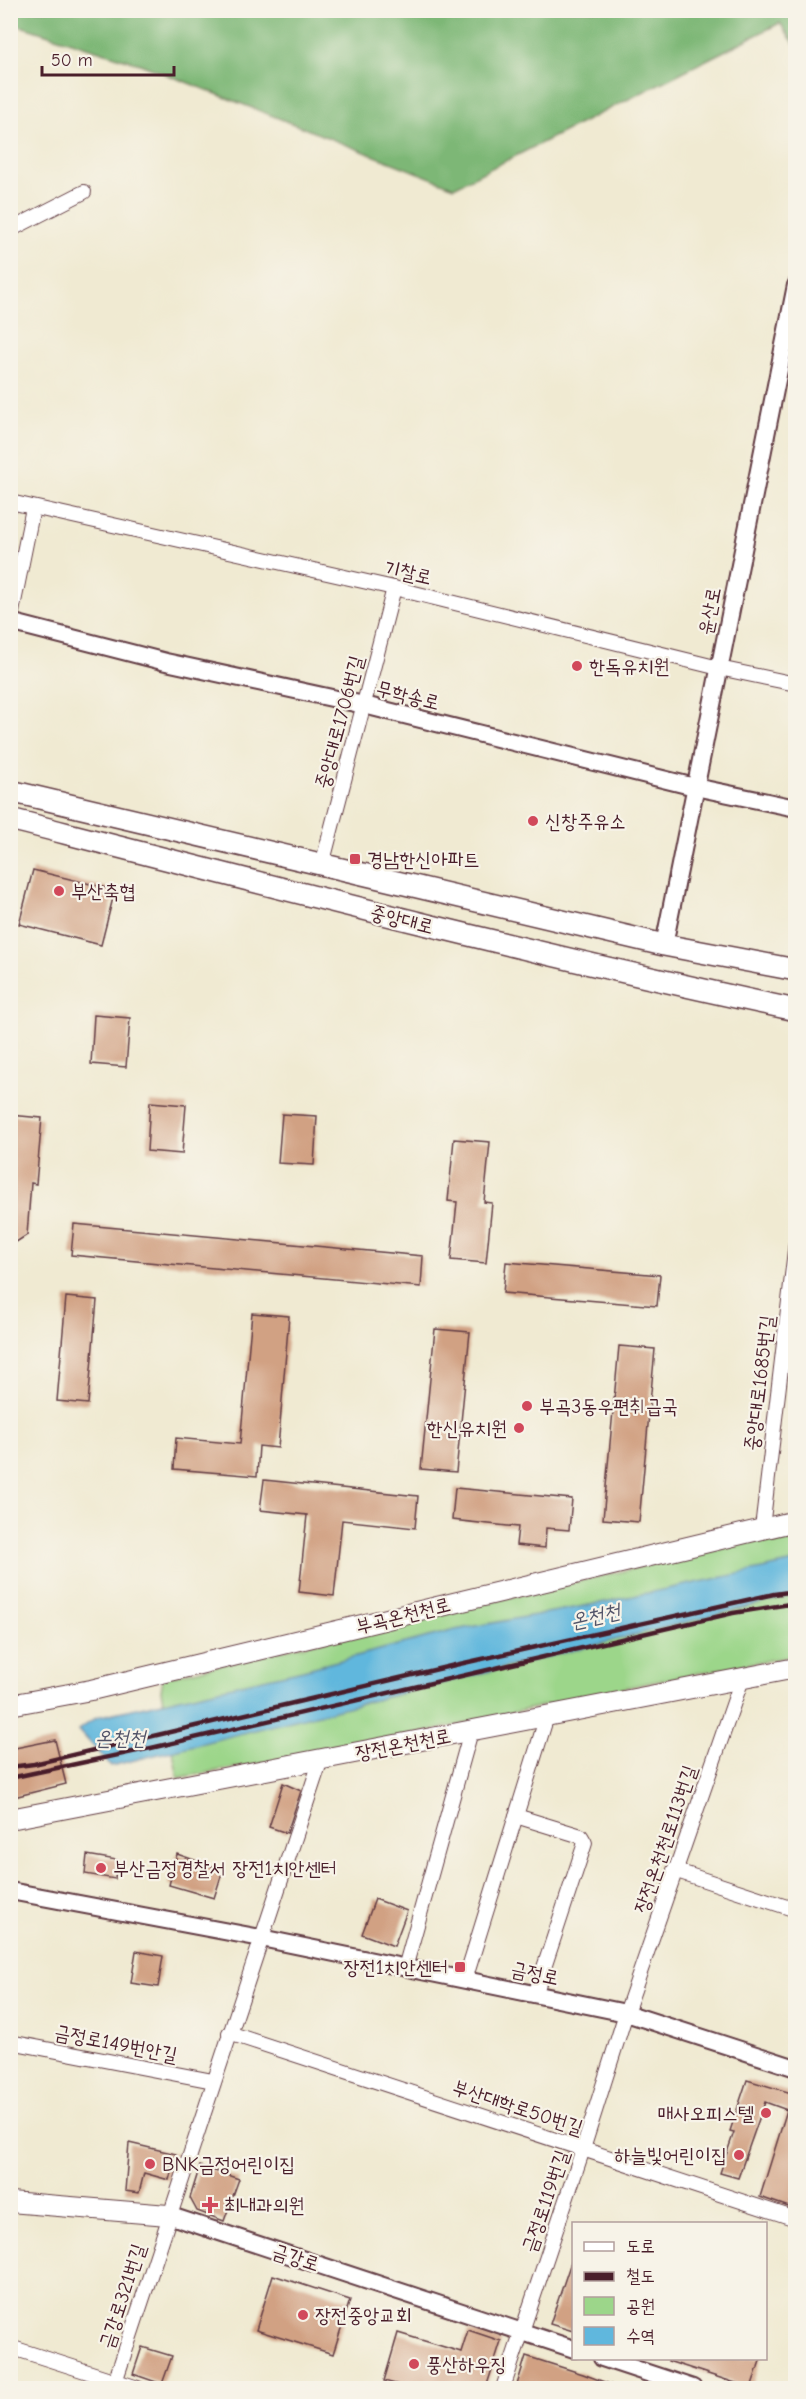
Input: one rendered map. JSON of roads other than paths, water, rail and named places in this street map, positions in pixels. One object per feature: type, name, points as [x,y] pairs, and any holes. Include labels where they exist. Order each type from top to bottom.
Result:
[{"type":"main road","name":"중앙대로","points":[[10,791],[664,945],[795,970]]},
{"type":"main road","name":"중앙대로","points":[[10,819],[316,898],[655,980],[795,1010]]},
{"type":"main road","name":"부곡온천천로","points":[[10,1705],[102,1688],[795,1521]]},
{"type":"main road","name":"장전온천천로","points":[[10,1819],[795,1668]]},
{"type":"main road","name":"금강로","points":[[10,2202],[168,2215]]},
{"type":"street","points":[[10,230],[84,192]]},
{"type":"street","name":"윤산로","points":[[664,945],[795,285]]},
{"type":"street","name":"기찰로","points":[[10,502],[394,588],[719,668],[795,684]]},
{"type":"street","points":[[10,622],[33,508]]},
{"type":"street","name":"중앙대로1706번길","points":[[322,865],[394,588]]},
{"type":"street","name":"무학송로","points":[[10,622],[166,662],[364,705],[695,787],[795,808]]},
{"type":"street","name":"중앙대로1685번길","points":[[762,1528],[795,1242]]},
{"type":"street","name":"장전온천천로113번길","points":[[626,2013],[742,1679]]},
{"type":"street","points":[[465,1980],[547,1716]]},
{"type":"street","points":[[405,1968],[471,1731]]},
{"type":"street","points":[[168,2215],[321,1759]]},
{"type":"street","points":[[516,1816],[581,1836],[585,1843],[535,1995]]},
{"type":"street","points":[[674,1870],[795,1910]]},
{"type":"street","name":"금정로","points":[[10,1891],[261,1938],[626,2013],[795,2068]]},
{"type":"street","name":"금정로119번길","points":[[503,2388],[626,2013]]},
{"type":"street","name":"부산대학로50번길","points":[[229,2033],[795,2219]]},
{"type":"street","name":"금정로149번안길","points":[[10,2042],[213,2081]]},
{"type":"street","name":"금강로","points":[[168,2215],[572,2349]]},
{"type":"street","name":"금강로321번길","points":[[114,2385],[168,2215]]},
{"type":"street","points":[[10,2347],[114,2385],[138,2388]]},
{"type":"street","points":[[608,2360],[693,2388]]},
{"type":"water","name":"온천천","points":[[795,1562],[795,1595],[111,1766],[79,1730],[97,1717],[303,1670],[455,1630],[595,1604]]},
{"type":"railway","points":[[10,1767],[34,1764],[455,1665],[796,1591]]},
{"type":"railway","points":[[10,1778],[151,1748],[733,1613],[796,1603]]},
{"type":"place","name":"한독유치원","points":[[577,666]]},
{"type":"place","name":"신창주유소","points":[[533,821]]},
{"type":"place","name":"경남한신아파트","points":[[355,859]]},
{"type":"place","name":"부산축협","points":[[59,891]]},
{"type":"place","name":"부곡3동우편취급국","points":[[527,1406]]},
{"type":"place","name":"한신유치원","points":[[519,1428]]},
{"type":"place","name":"부산금정경찰서 장전1치안센터","points":[[101,1868]]},
{"type":"place","name":"장전1치안센터","points":[[460,1967]]},
{"type":"place","name":"매사오피스텔","points":[[766,2113]]},
{"type":"place","name":"하늘빛어린이집","points":[[739,2155]]},
{"type":"place","name":"BNK금정어린이집","points":[[150,2164]]},
{"type":"place","name":"최내과의원","points":[[210,2205]]},
{"type":"place","name":"장전중앙교회","points":[[303,2315]]},
{"type":"place","name":"풍산하우징","points":[[414,2364]]}]
